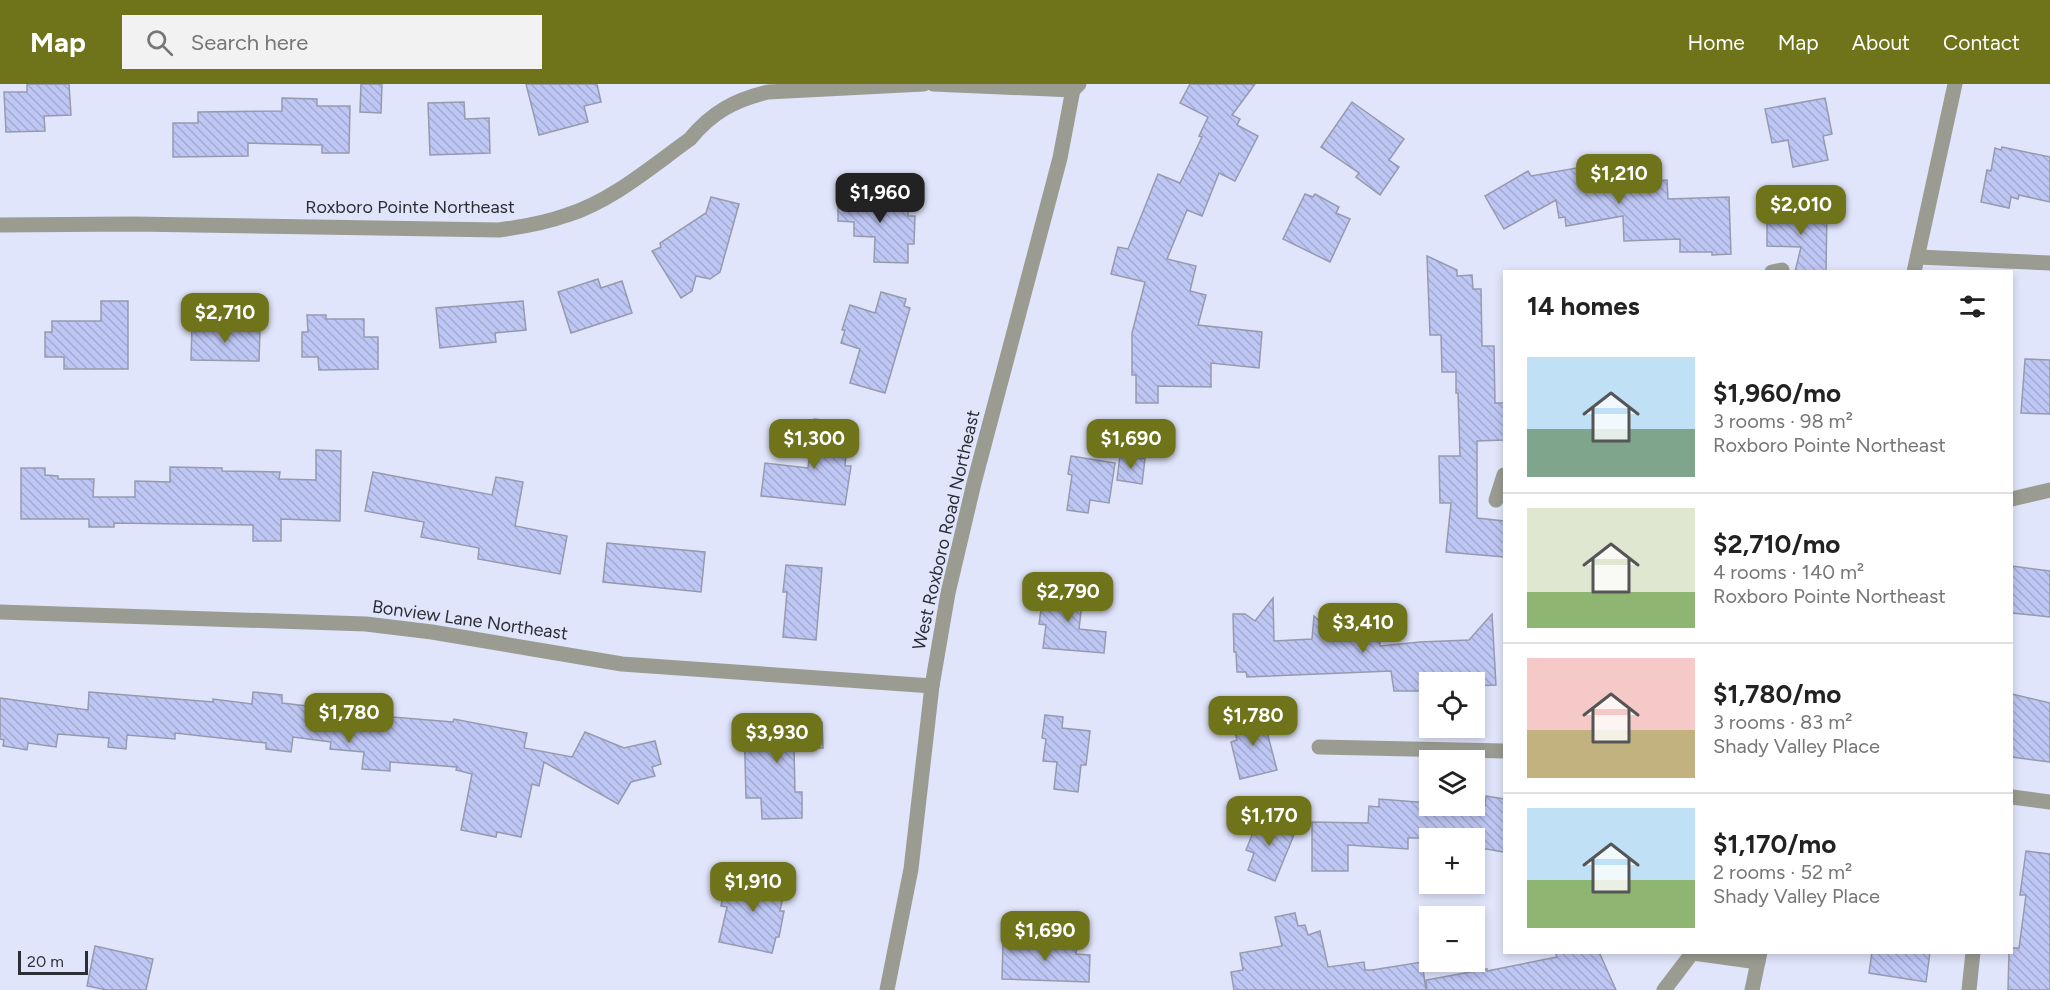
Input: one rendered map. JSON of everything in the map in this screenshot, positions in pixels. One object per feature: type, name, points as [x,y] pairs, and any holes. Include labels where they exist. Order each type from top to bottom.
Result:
[{"type":"street","name":"Roxboro Pointe Northeast","points":[[0,225],[134,224],[499,230],[532,225],[570,215],[609,196],[690,140],[718,112],[743,98],[768,92],[924,84]]},
{"type":"street","points":[[933,84],[1075,86]]},
{"type":"street","points":[[1954,84],[1916,265],[2050,263]]},
{"type":"street","name":"West Roxboro Road Northeast","points":[[887,990],[911,869],[932,686],[948,593],[974,483],[1060,158],[1075,86]]},
{"type":"street","points":[[1496,500],[1503,478]]},
{"type":"street","points":[[2013,499],[2050,490]]},
{"type":"street","name":"Bonview Lane Northeast","points":[[0,612],[366,624],[432,632],[622,664],[932,686]]},
{"type":"street","points":[[1319,747],[1503,751]]},
{"type":"street","points":[[2013,797],[2050,802]]},
{"type":"street","points":[[1664,990],[1692,954]]},
{"type":"street","points":[[1710,954],[1759,957],[1752,990]]},
{"type":"street","points":[[1968,990],[1973,954]]},
{"type":"building","points":[[27,84],[69,84],[71,115],[44,116],[45,131],[6,132],[4,92],[27,92]]},
{"type":"building","points":[[361,84],[382,84],[381,113],[360,112]]},
{"type":"building","points":[[526,84],[597,84],[601,102],[584,106],[588,122],[539,135]]},
{"type":"building","points":[[1190,84],[1255,84],[1232,115],[1240,119],[1237,125],[1258,136],[1235,181],[1219,173],[1202,216],[1187,210],[1167,259],[1196,266],[1190,291],[1206,295],[1198,325],[1262,332],[1259,368],[1211,363],[1211,387],[1158,386],[1158,403],[1136,403],[1136,375],[1132,375],[1132,333],[1145,282],[1111,274],[1118,247],[1128,249],[1158,174],[1180,183],[1202,137],[1199,136],[1208,117],[1180,103]]},
{"type":"building","points":[[282,98],[317,99],[317,106],[350,106],[349,153],[322,153],[322,145],[248,143],[248,156],[173,157],[173,123],[198,123],[198,112],[282,111]]},
{"type":"building","points":[[1825,98],[1832,134],[1823,136],[1828,160],[1793,167],[1788,140],[1772,143],[1765,109]]},
{"type":"building","points":[[464,102],[465,119],[489,118],[490,153],[430,155],[428,103]]},
{"type":"building","points":[[1352,102],[1404,139],[1389,160],[1399,167],[1380,195],[1356,177],[1359,173],[1321,147]]},
{"type":"building","points":[[2002,147],[2050,157],[2050,202],[2019,195],[2018,199],[2011,197],[2009,208],[1981,202],[1987,170],[1991,171],[1995,148],[2001,150]]},
{"type":"building","points":[[1605,163],[1606,167],[1650,165],[1651,181],[1667,180],[1668,199],[1729,197],[1731,254],[1680,252],[1680,239],[1624,241],[1623,216],[1566,226],[1565,217],[1559,218],[1556,200],[1504,229],[1485,196],[1528,171],[1531,176]]},
{"type":"building","points":[[838,193],[890,194],[889,205],[908,206],[908,216],[915,216],[914,244],[908,244],[908,263],[874,262],[875,237],[854,236],[854,222],[838,221]]},
{"type":"building","points":[[1305,194],[1313,197],[1315,194],[1339,207],[1336,213],[1350,219],[1330,262],[1283,239]]},
{"type":"building","points":[[711,197],[739,204],[720,272],[710,279],[696,276],[692,291],[681,298],[652,251],[661,247],[660,243],[706,213]]},
{"type":"building","points":[[1767,209],[1827,210],[1826,270],[1795,270],[1801,247],[1767,246]]},
{"type":"building","points":[[1427,256],[1457,270],[1457,276],[1472,275],[1473,289],[1481,289],[1482,346],[1494,346],[1495,403],[1503,403],[1503,440],[1477,441],[1477,518],[1503,521],[1503,557],[1446,552],[1451,503],[1440,503],[1439,456],[1460,456],[1458,393],[1456,393],[1456,372],[1442,372],[1441,335],[1430,335]]},
{"type":"building","points":[[598,279],[601,288],[622,281],[632,313],[571,333],[558,292]]},
{"type":"building","points":[[881,292],[906,299],[904,306],[910,308],[885,393],[850,383],[860,349],[841,343],[845,330],[842,330],[850,305],[875,313]]},
{"type":"building","points":[[101,301],[128,301],[128,369],[64,369],[64,357],[45,357],[45,332],[52,332],[52,321],[101,321]]},
{"type":"building","points":[[523,301],[526,330],[495,333],[496,342],[440,348],[436,308]]},
{"type":"building","points":[[307,315],[326,315],[326,319],[364,319],[364,337],[378,337],[378,369],[319,370],[318,357],[302,357],[302,332],[308,332]]},
{"type":"building","points":[[192,326],[260,328],[259,361],[191,360]]},
{"type":"building","points":[[2025,359],[2050,360],[2050,414],[2021,413]]},
{"type":"building","points":[[814,419],[838,422],[837,434],[848,435],[845,466],[851,466],[845,505],[761,496],[765,463],[808,468]]},
{"type":"building","points":[[316,450],[341,451],[340,521],[281,519],[281,541],[253,541],[253,525],[114,523],[114,527],[89,527],[89,519],[21,519],[21,468],[45,468],[45,475],[58,476],[58,479],[94,479],[93,497],[135,497],[135,481],[170,482],[170,467],[280,472],[279,479],[316,480]]},
{"type":"building","points":[[1120,455],[1145,459],[1142,484],[1117,480]]},
{"type":"building","points":[[1071,456],[1115,463],[1109,503],[1090,500],[1088,513],[1067,510],[1072,475],[1068,474]]},
{"type":"building","points":[[373,472],[492,495],[496,477],[523,482],[515,526],[567,536],[560,574],[478,559],[479,548],[421,537],[424,522],[365,511]]},
{"type":"building","points":[[607,543],[705,552],[701,592],[603,582]]},
{"type":"building","points":[[786,565],[822,568],[816,640],[783,637],[787,592],[783,592]]},
{"type":"building","points":[[2013,566],[2050,571],[2050,617],[2013,613]]},
{"type":"building","points":[[1060,584],[1084,587],[1079,629],[1106,632],[1104,653],[1043,648],[1046,625],[1039,624],[1043,595],[1058,597]]},
{"type":"building","points":[[1273,598],[1274,641],[1312,639],[1314,616],[1334,634],[1346,621],[1354,621],[1367,626],[1379,625],[1380,646],[1469,640],[1492,614],[1496,685],[1485,686],[1485,672],[1419,672],[1419,691],[1394,691],[1391,671],[1247,677],[1246,672],[1237,672],[1233,614],[1245,614],[1255,621]]},
{"type":"building","points":[[89,692],[213,702],[213,699],[252,704],[253,692],[282,695],[282,703],[307,706],[307,710],[453,722],[454,719],[527,733],[524,748],[572,757],[585,732],[624,748],[655,741],[661,764],[652,767],[655,776],[631,782],[618,804],[544,762],[539,786],[532,784],[521,837],[497,832],[496,837],[461,830],[472,774],[456,770],[457,767],[390,762],[390,771],[362,769],[364,752],[330,749],[331,742],[293,737],[291,752],[266,749],[266,743],[175,733],[175,739],[127,735],[126,749],[108,747],[109,738],[58,734],[56,747],[28,743],[27,750],[3,746],[4,740],[0,739],[0,698],[88,710]]},
{"type":"building","points":[[2013,694],[2050,703],[2050,762],[2013,757]]},
{"type":"building","points":[[1262,713],[1277,770],[1240,779],[1231,742],[1237,740],[1232,721]]},
{"type":"building","points":[[1045,715],[1063,717],[1062,728],[1090,731],[1086,765],[1081,765],[1078,792],[1054,789],[1057,762],[1043,761],[1046,739],[1042,738]]},
{"type":"building","points":[[786,719],[786,723],[822,722],[823,748],[794,748],[795,792],[802,792],[802,818],[762,819],[761,798],[746,798],[744,720]]},
{"type":"building","points":[[1486,796],[1503,799],[1503,852],[1485,849],[1485,828],[1419,828],[1419,838],[1408,838],[1408,849],[1348,845],[1348,871],[1312,871],[1312,822],[1368,823],[1369,806],[1379,807],[1379,799],[1419,802],[1419,816],[1485,816]]},
{"type":"building","points":[[1260,815],[1296,830],[1275,881],[1248,870],[1254,853],[1246,850]]},
{"type":"building","points":[[2026,851],[2050,854],[2050,990],[2008,990],[2009,954],[2013,954],[2013,948],[2019,948],[2026,895],[2020,895]]},
{"type":"building","points":[[750,874],[786,881],[780,911],[784,911],[779,937],[776,937],[772,953],[719,942],[727,907],[721,906],[727,877],[749,882]]},
{"type":"building","points":[[1295,913],[1298,926],[1305,925],[1308,935],[1320,931],[1328,967],[1364,962],[1365,970],[1372,970],[1419,962],[1419,972],[1423,972],[1426,990],[1234,990],[1231,972],[1243,970],[1240,953],[1282,946],[1275,917]]},
{"type":"building","points":[[1003,942],[1077,944],[1076,954],[1090,955],[1089,982],[1002,979]]},
{"type":"building","points":[[95,946],[153,959],[146,990],[107,990],[87,986]]},
{"type":"building","points":[[1556,954],[1600,954],[1616,990],[1427,990],[1426,980],[1470,972],[1485,972],[1487,969],[1487,971],[1557,957]]},
{"type":"building","points":[[1872,954],[1930,954],[1926,982],[1869,973]]}]
